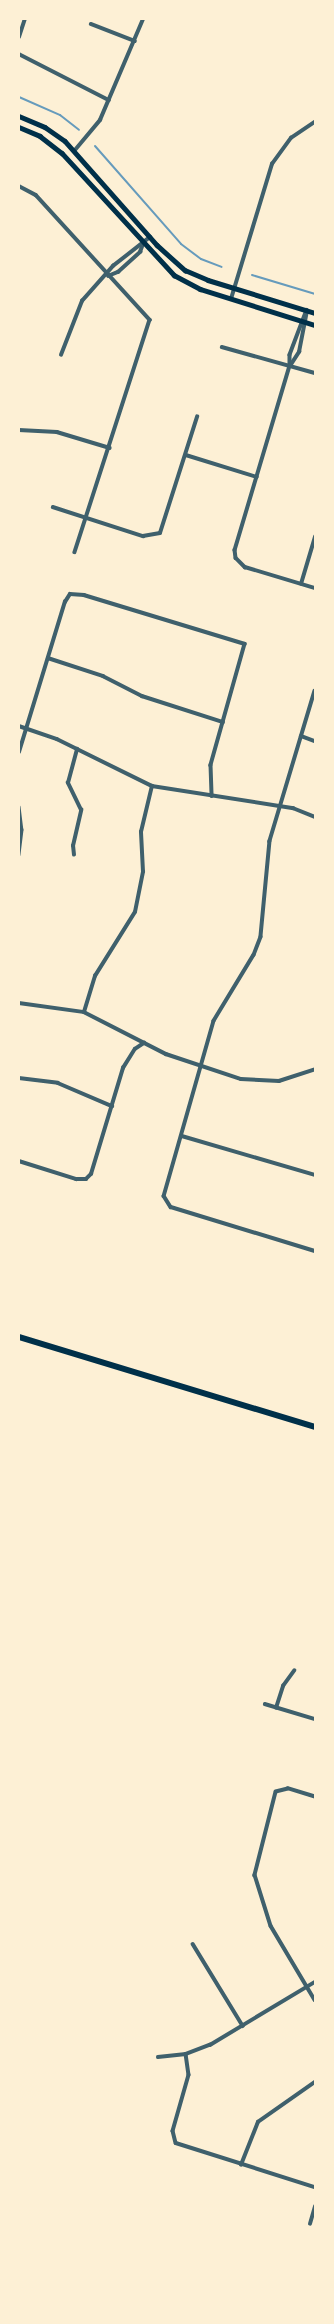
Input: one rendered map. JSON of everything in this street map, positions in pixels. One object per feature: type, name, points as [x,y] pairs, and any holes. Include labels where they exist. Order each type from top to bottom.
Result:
[{"type":"main road","points":[[19,116],[45,127],[75,150],[150,237],[185,270],[234,288],[315,313]]},
{"type":"main road","points":[[19,127],[62,153],[142,244],[178,278],[231,299],[315,325]]},
{"type":"main road","points":[[19,1337],[315,1427]]},
{"type":"street","points":[[19,37],[25,19]]},
{"type":"street","points":[[75,150],[96,127],[144,19]]},
{"type":"street","points":[[91,24],[134,41]]},
{"type":"street","points":[[19,54],[109,100]]},
{"type":"street","points":[[231,299],[272,164],[291,138],[315,122]]},
{"type":"street","points":[[19,186],[36,194],[108,276],[150,320],[110,448],[75,552]]},
{"type":"street","points":[[61,355],[79,306],[108,276],[113,266],[150,237]]},
{"type":"street","points":[[108,276],[118,272],[134,258],[142,244]]},
{"type":"street","points":[[308,310],[301,320],[290,355],[290,366],[257,477],[236,558],[245,567],[315,588]]},
{"type":"street","points":[[290,366],[297,357],[307,322],[308,310]]},
{"type":"street","points":[[222,347],[315,372]]},
{"type":"street","points":[[53,507],[85,519],[143,536],[160,533],[186,455],[196,417]]},
{"type":"street","points":[[19,430],[57,432],[110,448]]},
{"type":"street","points":[[186,455],[257,477]]},
{"type":"street","points":[[301,584],[315,538]]},
{"type":"street","points":[[19,752],[48,658],[70,594],[84,595],[245,644],[211,765],[212,796]]},
{"type":"street","points":[[48,658],[103,676],[142,696],[223,722]]},
{"type":"street","points":[[315,691],[279,805],[270,841],[261,937],[254,955],[214,1021],[164,1196],[165,1203],[315,1251]]},
{"type":"street","points":[[19,726],[77,749],[152,786],[279,805],[315,817]]},
{"type":"street","points":[[301,736],[315,741]]},
{"type":"street","points":[[74,855],[72,846],[81,810],[68,784],[77,749]]},
{"type":"street","points":[[84,1012],[95,976],[135,912],[143,872],[141,832],[152,786]]},
{"type":"street","points":[[19,807],[22,830],[19,855]]},
{"type":"street","points":[[19,1003],[84,1012],[144,1043],[202,1067],[262,1082],[315,1069]]},
{"type":"street","points":[[19,1161],[86,1179],[91,1174],[128,1058],[144,1043]]},
{"type":"street","points":[[19,1078],[58,1083],[112,1106]]},
{"type":"street","points":[[182,1136],[315,1175]]},
{"type":"street","points":[[276,1708],[283,1686],[294,1671]]},
{"type":"street","points":[[265,1704],[315,1719]]},
{"type":"street","points":[[315,1797],[288,1789],[276,1792],[255,1875],[271,1926],[315,2000]]},
{"type":"street","points":[[193,1944],[243,2026]]},
{"type":"street","points":[[158,2057],[186,2054],[210,2045],[315,1982]]},
{"type":"street","points":[[186,2054],[188,2081],[174,2139],[183,2148],[315,2187]]},
{"type":"street","points":[[241,2165],[258,2122],[315,2082]]},
{"type":"street","points":[[310,2224],[315,2207]]},
{"type":"waterway","points":[[19,97],[60,115],[79,130]]},
{"type":"waterway","points":[[95,146],[181,244],[201,259],[222,267]]},
{"type":"waterway","points":[[252,275],[315,294]]}]
